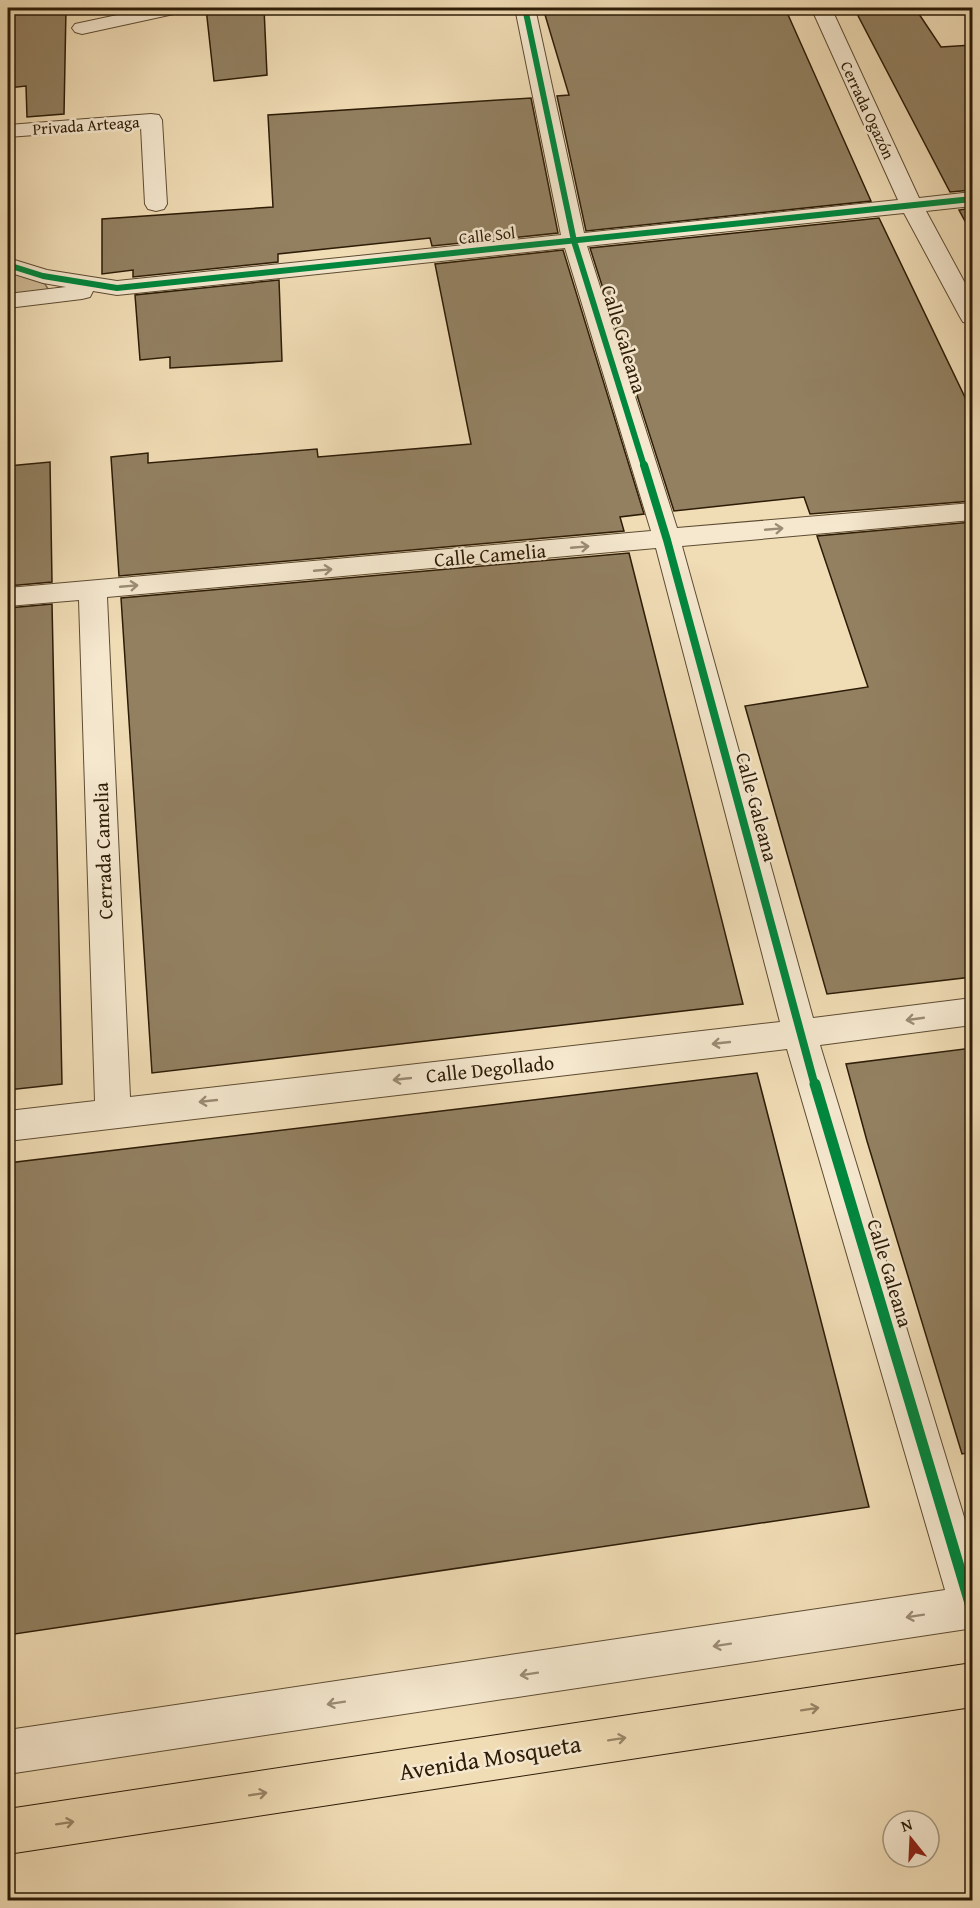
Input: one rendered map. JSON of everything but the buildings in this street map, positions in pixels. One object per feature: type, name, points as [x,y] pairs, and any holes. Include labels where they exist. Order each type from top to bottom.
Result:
[{"type":"main road","name":"Avenida Mosqueta","points":[[8,1832],[972,1684]]},
{"type":"street","points":[[81,28],[177,8]]},
{"type":"street","name":"Calle Galeana","points":[[525,8],[574,241],[667,540],[800,1034],[972,1608]]},
{"type":"street","name":"Cerrada Ogazón","points":[[824,14],[912,206],[972,317]]},
{"type":"street","name":"Privada Arteaga","points":[[8,131],[151,120],[156,204]]},
{"type":"street","name":"Calle Sol","points":[[8,301],[972,199]]},
{"type":"street","name":"Calle Sol","points":[[8,264],[43,276],[117,288]]},
{"type":"street","name":"Calle Camelia","points":[[8,597],[972,511]]},
{"type":"street","name":"Cerrada Camelia","points":[[93,590],[113,1112]]},
{"type":"street","name":"Calle Degollado","points":[[8,1126],[800,1034],[972,1011]]},
{"type":"street","points":[[8,1752],[972,1608]]},
{"type":"shaded area","points":[[8,267],[45,284],[50,292],[8,297]]},
{"type":"cycle path","points":[[525,8],[574,241],[667,540],[800,1034],[972,1610]]},
{"type":"cycle path","points":[[8,265],[43,276],[117,288],[972,199]]}]
